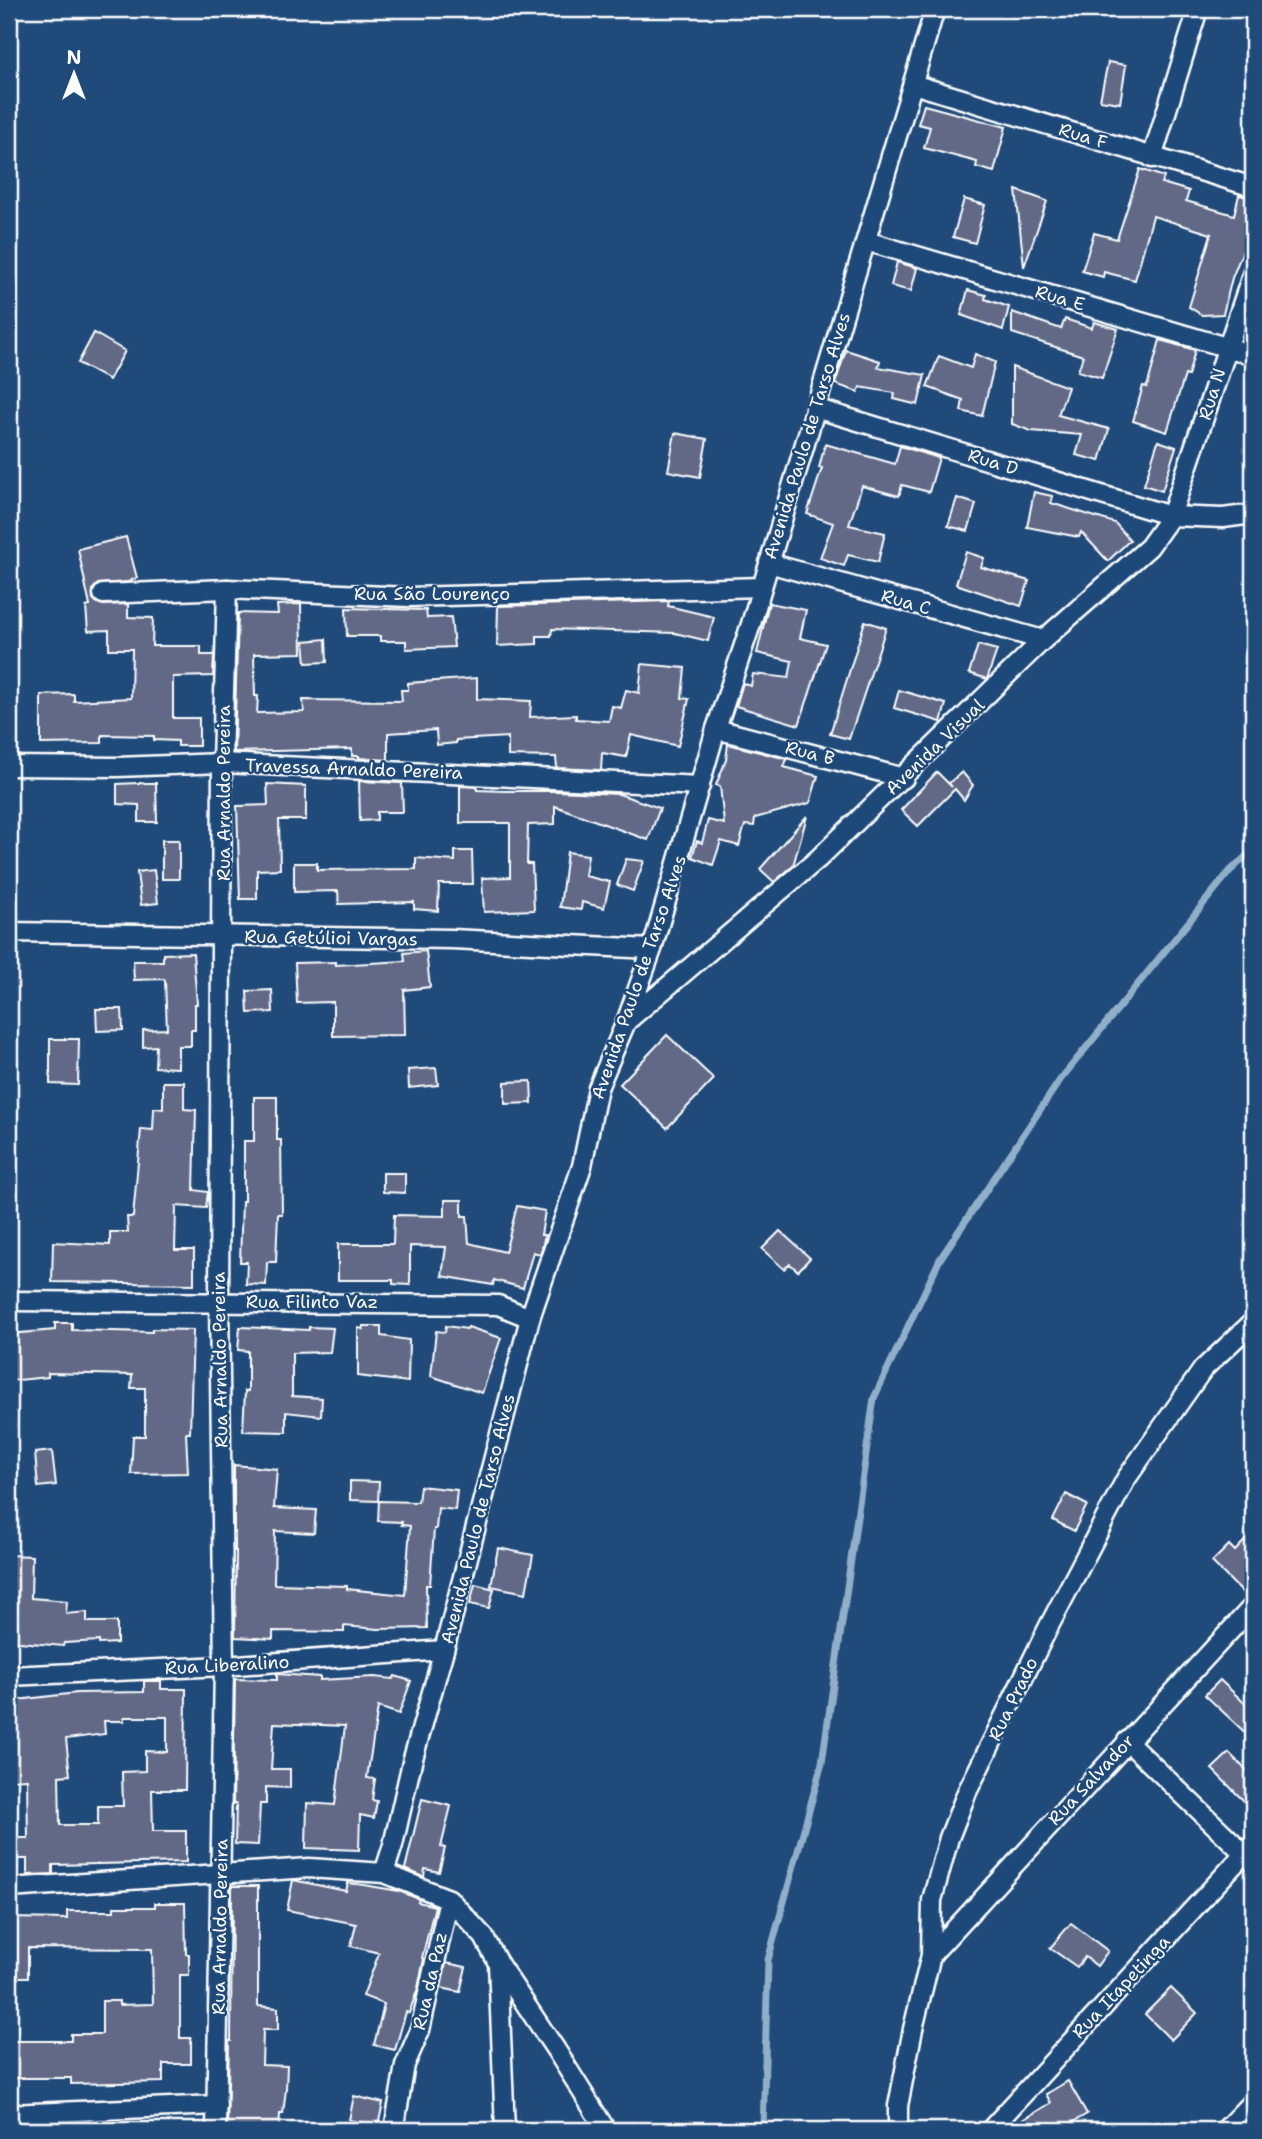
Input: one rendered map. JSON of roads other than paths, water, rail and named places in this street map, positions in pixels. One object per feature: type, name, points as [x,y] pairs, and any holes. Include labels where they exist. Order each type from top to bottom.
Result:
[{"type":"street","name":"Avenida Paulo de Tarso Alves","points":[[384,1873],[530,1318],[582,1166],[598,1088],[626,1022],[652,949],[716,729],[762,587],[935,9]]},
{"type":"street","points":[[1152,158],[1198,9]]},
{"type":"street","name":"Rua F","points":[[913,84],[1253,187]]},
{"type":"street","name":"Rua E","points":[[866,241],[1253,355]]},
{"type":"street","name":"Rua N","points":[[1171,516],[1253,272]]},
{"type":"street","name":"Rua D","points":[[815,408],[1171,516]]},
{"type":"street","points":[[1171,516],[1223,518],[1253,514]]},
{"type":"street","name":"Avenida Visual","points":[[626,1022],[818,859],[1043,640],[1149,547],[1171,516]]},
{"type":"street","name":"Rua C","points":[[769,563],[1043,640]]},
{"type":"street","name":"Rua São Lourenço","points":[[103,594],[228,589],[409,597],[762,587]]},
{"type":"street","name":"Rua Arnaldo Pereira","points":[[216,2130],[224,1666],[219,1301],[222,763],[228,589]]},
{"type":"street","name":"Rua B","points":[[716,729],[904,778]]},
{"type":"street","name":"Travessa Arnaldo Pereira","points":[[9,766],[222,763],[700,786]]},
{"type":"street","name":"Rua Getúlioi Vargas","points":[[9,932],[452,939],[652,949]]},
{"type":"street","name":"Rua Filinto Vaz","points":[[9,1301],[219,1301],[498,1306],[530,1318]]},
{"type":"street","name":"Rua Prado","points":[[898,2130],[900,2093],[931,1955],[932,1900],[949,1838],[967,1792],[1126,1479],[1203,1369],[1253,1322]]},
{"type":"street","name":"Rua Salvador","points":[[931,1955],[1253,1606]]},
{"type":"street","name":"Rua Liberalino","points":[[9,1676],[224,1666],[444,1650]]},
{"type":"street","points":[[1127,1741],[1250,1853]]},
{"type":"street","name":"Rua Itapetinga","points":[[990,2130],[1250,1853]]},
{"type":"street","points":[[9,1888],[309,1868],[384,1873],[449,1899],[484,1937],[606,2130]]},
{"type":"street","name":"Rua da Paz","points":[[394,2130],[405,2066],[420,2030],[449,1899]]},
{"type":"street","points":[[498,1963],[505,2130]]},
{"type":"street","points":[[1225,2130],[1253,2101]]},
{"type":"street","points":[[9,2114],[217,2105]]},
{"type":"waterway","points":[[763,2130],[768,1960],[822,1763],[874,1398],[940,1259],[1060,1080],[1230,871],[1253,850]]}]
